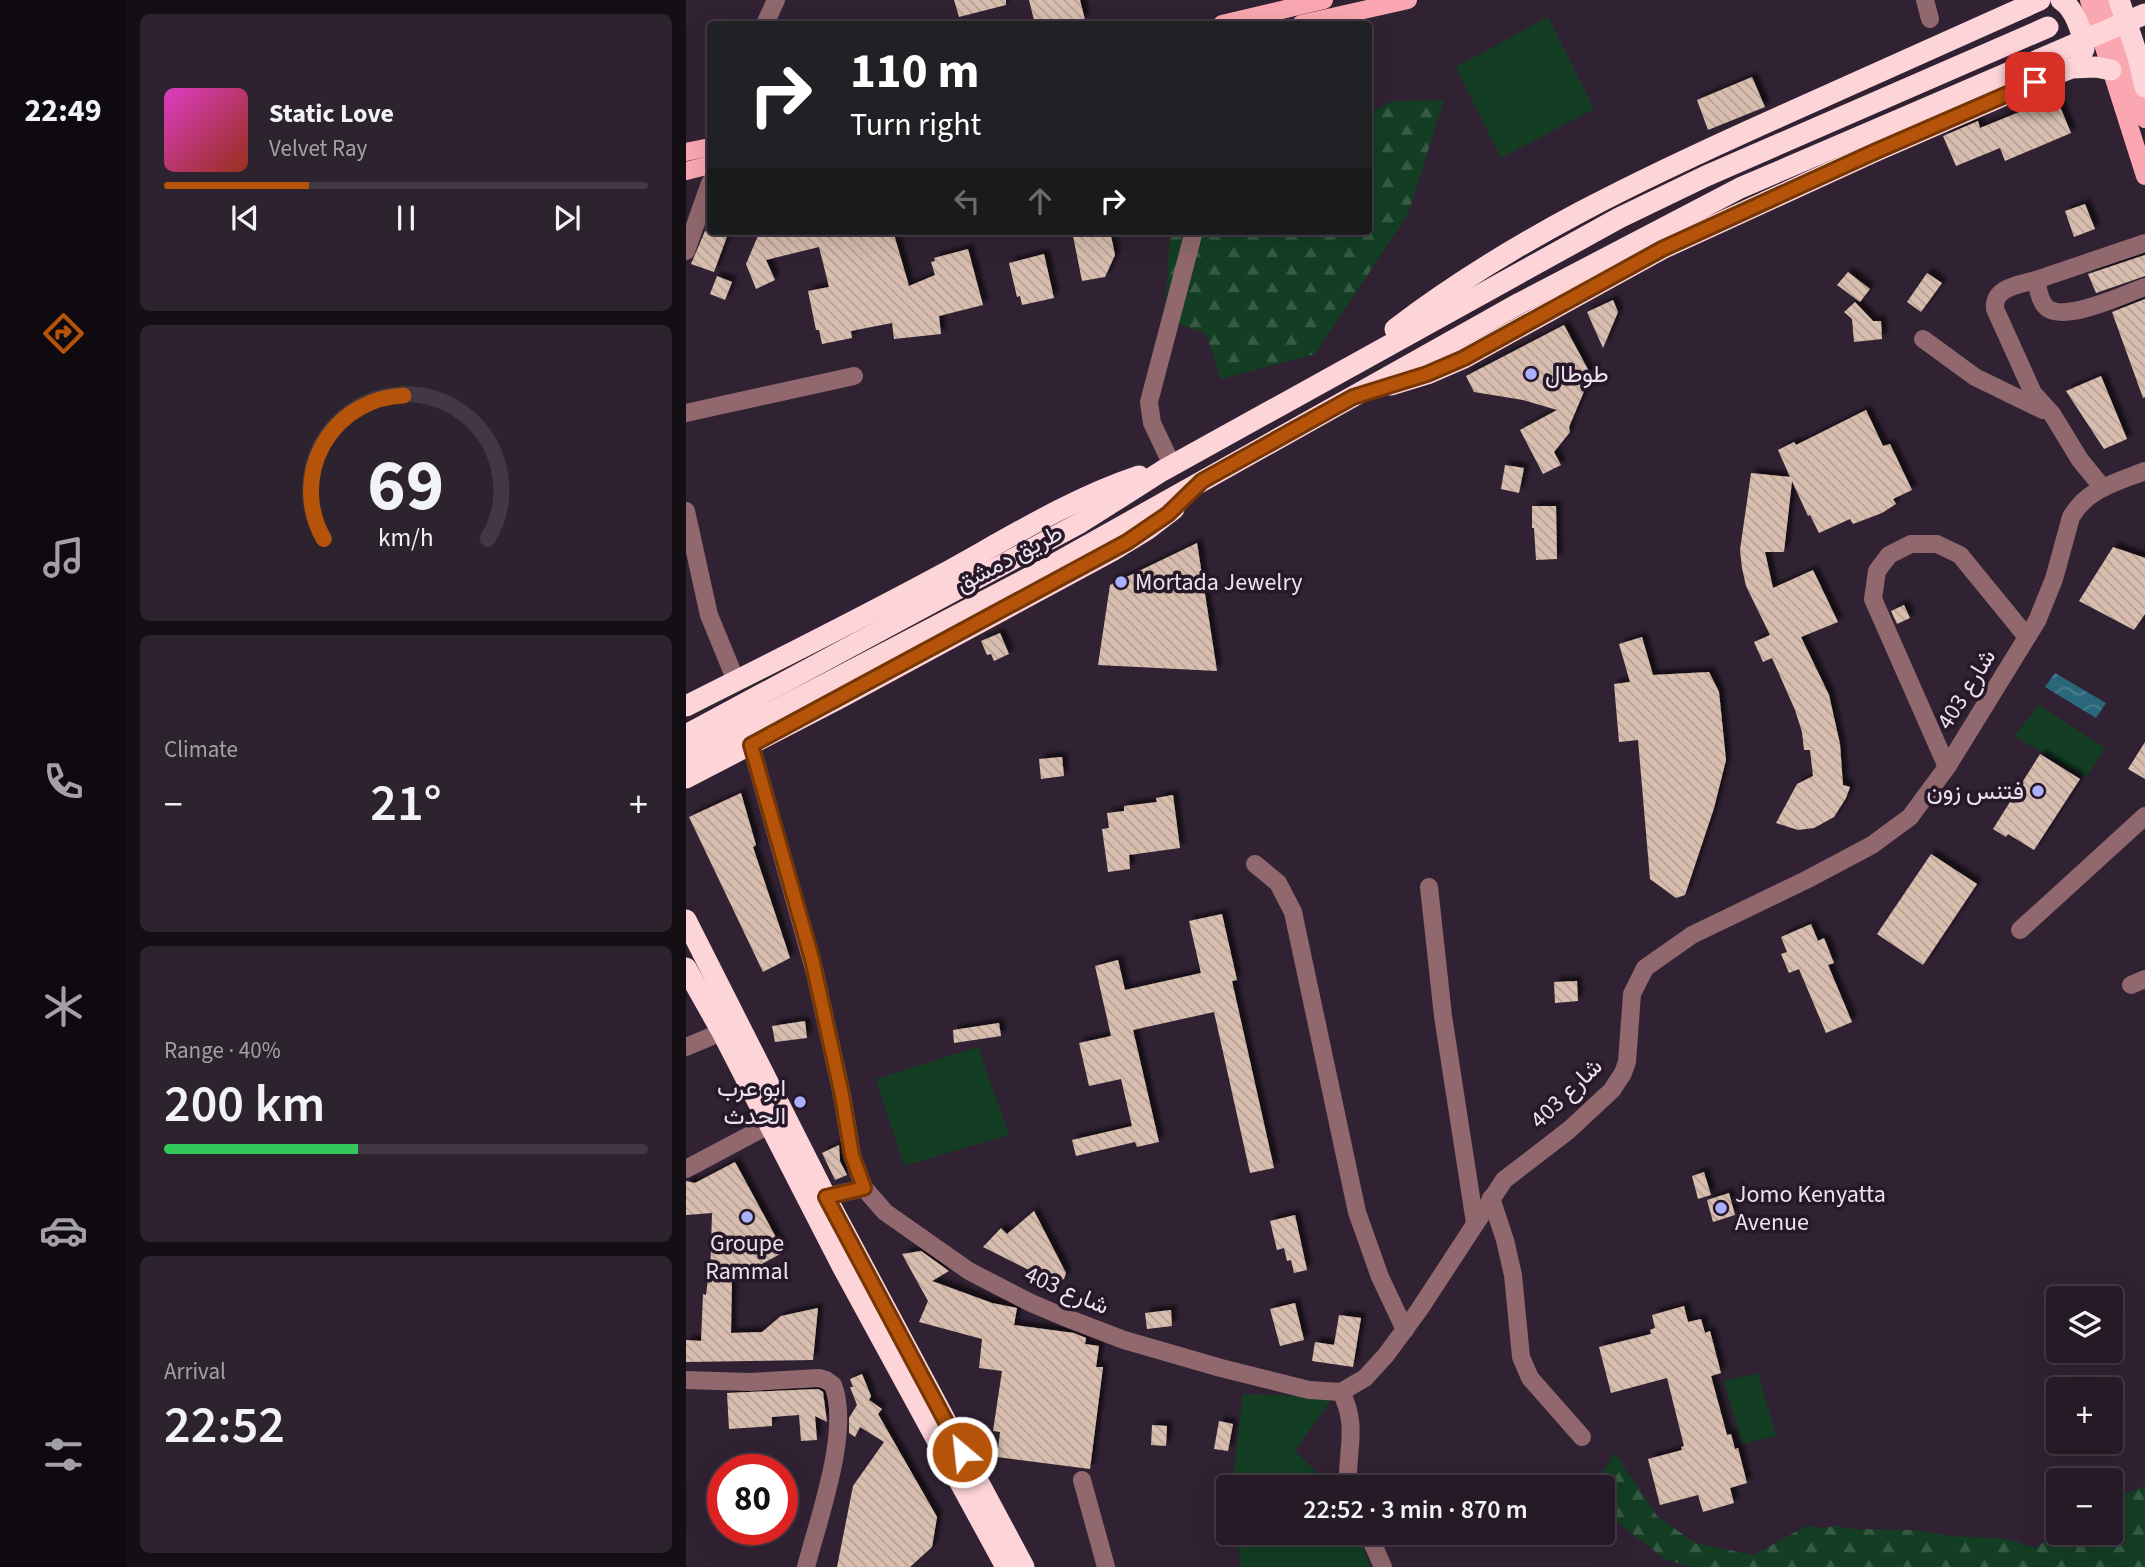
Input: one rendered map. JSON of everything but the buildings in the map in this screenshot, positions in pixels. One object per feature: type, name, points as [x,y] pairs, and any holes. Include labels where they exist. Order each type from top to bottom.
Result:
[{"type":"highway","points":[[1341,371],[1422,309],[1522,243],[1627,188],[1720,144],[2040,0]]},
{"type":"highway","points":[[2062,0],[2076,19],[2084,43],[2083,52],[2072,68]]},
{"type":"highway","points":[[2119,0],[2145,87]]},
{"type":"highway","points":[[1353,397],[1518,304],[1740,188],[2145,15]]},
{"type":"highway","points":[[1341,371],[1619,218],[1706,176],[2048,27]]},
{"type":"highway","points":[[1353,397],[1427,374],[1464,358],[1662,249],[2035,82],[2072,68],[2096,67],[2111,70]]},
{"type":"highway","name":"طريق دمشق","points":[[686,735],[1046,542],[1167,468],[1341,371]]},
{"type":"highway","name":"طريق دمشق","points":[[686,757],[1051,566],[1353,397]]},
{"type":"highway","points":[[687,706],[856,621],[1042,519],[1116,484],[1167,468]]},
{"type":"highway","points":[[686,778],[1127,542],[1168,514],[1202,481]]},
{"type":"highway","points":[[686,757],[716,762]]},
{"type":"highway","points":[[686,920],[818,1201],[1006,1567]]},
{"type":"highway","points":[[686,968],[769,1125],[818,1201],[1024,1567]]},
{"type":"main road","points":[[1235,21],[1324,0]]},
{"type":"main road","points":[[1314,21],[1408,0]]},
{"type":"main road","points":[[2089,0],[2145,176]]},
{"type":"main road","points":[[2102,0],[2145,119]]},
{"type":"main road","points":[[686,152],[707,148]]},
{"type":"main road","points":[[686,172],[707,166]]},
{"type":"street","points":[[766,21],[776,0]]},
{"type":"street","points":[[1925,0],[1930,19]]},
{"type":"street","points":[[686,251],[707,192]]},
{"type":"street","points":[[1167,468],[1152,423],[1149,402],[1193,235]]},
{"type":"street","points":[[2103,488],[2080,460],[2052,414],[2033,393],[1994,304],[1997,295],[2005,289],[2145,243]]},
{"type":"street","points":[[2036,280],[2043,303],[2058,313],[2072,312],[2145,287]]},
{"type":"street","points":[[1923,339],[1975,377],[2052,414]]},
{"type":"street","points":[[686,414],[854,376]]},
{"type":"street","name":"شارع 403","points":[[864,1188],[885,1212],[954,1261],[1046,1310],[1124,1340],[1309,1390],[1341,1392],[1357,1384],[1374,1370],[1405,1330],[1504,1180],[1569,1130],[1612,1090],[1627,1062],[1632,994],[1645,968],[1692,935],[1872,845],[1910,817],[1947,767],[2038,621],[2050,591],[2071,517],[2089,495],[2145,471]]},
{"type":"street","points":[[686,511],[709,615],[736,681]]},
{"type":"street","points":[[1947,767],[1873,599],[1877,571],[1889,555],[1911,544],[1937,544],[1960,555],[2027,638]]},
{"type":"street","points":[[751,745],[812,959],[842,1095],[852,1155],[864,1188],[818,1201]]},
{"type":"street","points":[[2020,930],[2145,817]]},
{"type":"street","points":[[1255,864],[1278,883],[1293,912],[1357,1212],[1369,1251],[1405,1330]]},
{"type":"street","points":[[1429,887],[1443,1016],[1475,1223]]},
{"type":"street","points":[[686,1047],[722,1032]]},
{"type":"street","points":[[686,1169],[769,1125]]},
{"type":"street","points":[[1491,1198],[1513,1275],[1521,1357],[1530,1378],[1582,1437]]},
{"type":"street","points":[[686,1380],[749,1382],[819,1378],[833,1385],[836,1401],[835,1456],[806,1567]]},
{"type":"street","points":[[1341,1392],[1349,1408],[1351,1422],[1349,1475]]},
{"type":"street","points":[[1082,1480],[1106,1567]]},
{"type":"street","points":[[1373,1545],[1383,1567]]},
{"type":"green space","points":[[1548,17],[1594,109],[1501,158],[1456,67]]},
{"type":"green space","points":[[1444,100],[1408,214],[1315,354],[1221,379],[1206,334],[1165,318],[1170,235],[1372,235],[1372,112],[1393,101]]},
{"type":"green space","points":[[2039,705],[2105,748],[2086,778],[2014,736]]},
{"type":"green space","points":[[978,1047],[1009,1135],[904,1166],[876,1079]]},
{"type":"green space","points":[[1758,1373],[1776,1436],[1742,1444],[1724,1381]]},
{"type":"green space","points":[[1243,1394],[1333,1397],[1295,1451],[1320,1475],[1234,1475]]},
{"type":"green space","points":[[1615,1453],[1657,1516],[1695,1543],[1753,1555],[1807,1526],[1914,1530],[1951,1536],[2007,1539],[2036,1548],[2046,1540],[2046,1545],[2123,1545],[2123,1494],[2145,1486],[2145,1567],[1691,1567],[1665,1559],[1615,1520],[1615,1475],[1600,1475]]},
{"type":"green space","points":[[1238,1545],[1362,1545],[1371,1567],[1241,1567]]},
{"type":"water","points":[[2055,673],[2106,703],[2096,718],[2045,687]]},
{"type":"place","name":"طوطال","points":[[1531,374]]},
{"type":"place","name":"Mortada Jewelry","points":[[1121,582]]},
{"type":"place","name":"فتنس زون","points":[[2038,791]]},
{"type":"place","name":"ابو عرب الحدث","points":[[800,1102]]},
{"type":"place","name":"Jomo Kenyatta Avenue","points":[[1721,1208]]},
{"type":"place","name":"Groupe Rammal","points":[[747,1217]]},
{"type":"route","points":[[962,1452],[826,1197],[864,1188],[852,1155],[842,1095],[812,959],[751,745],[1127,542],[1168,514],[1202,481],[1353,397],[1427,374],[1464,358],[1662,249],[2035,82]]}]
